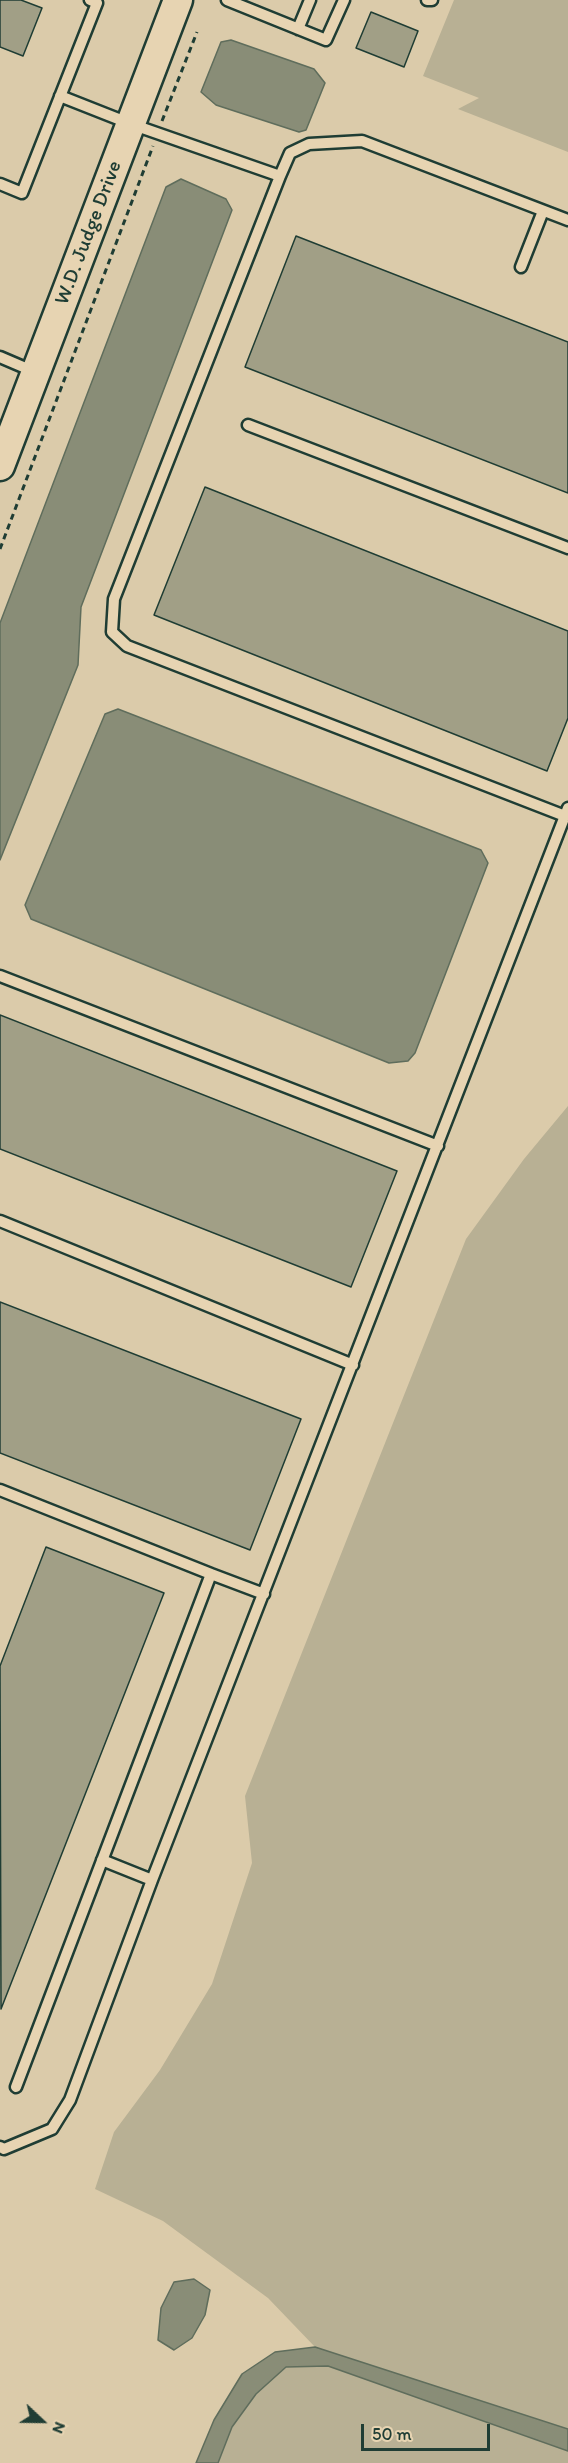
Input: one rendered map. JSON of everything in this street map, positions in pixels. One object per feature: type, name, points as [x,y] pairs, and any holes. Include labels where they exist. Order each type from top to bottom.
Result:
[{"type":"street","name":"W.D. Judge Drive","points":[[0,466],[178,0]]},
{"type":"lane","points":[[0,184],[22,193],[97,3],[90,0]]},
{"type":"lane","points":[[226,0],[326,40],[344,0]]},
{"type":"lane","points":[[298,29],[310,0]]},
{"type":"lane","points":[[427,0],[432,0]]},
{"type":"lane","points":[[60,96],[130,124],[280,176]]},
{"type":"lane","points":[[0,2147],[4,2149],[52,2129],[70,2100],[152,1880],[566,812],[127,646],[112,632],[114,599],[290,153],[309,144],[362,141],[568,220]]},
{"type":"lane","points":[[521,267],[543,211]]},
{"type":"lane","points":[[0,357],[36,373]]},
{"type":"lane","points":[[248,425],[568,548]]},
{"type":"lane","points":[[0,976],[438,1146]]},
{"type":"lane","points":[[0,1221],[353,1365]]},
{"type":"lane","points":[[0,1490],[264,1594]]},
{"type":"lane","points":[[16,2087],[211,1574]]},
{"type":"lane","points":[[102,1860],[152,1880]]},
{"type":"path","points":[[166,110],[197,32]]},
{"type":"path","points":[[0,549],[152,149]]},
{"type":"shaded area","points":[[454,0],[568,0],[568,152],[458,109],[479,98],[423,76]]},
{"type":"shaded area","points":[[231,40],[314,69],[325,83],[306,130],[299,132],[216,105],[201,92],[221,42]]},
{"type":"shaded area","points":[[181,179],[226,199],[232,210],[81,607],[78,665],[0,860],[0,623],[166,187]]},
{"type":"shaded area","points":[[118,709],[481,850],[488,863],[415,1053],[408,1061],[389,1063],[31,919],[25,905],[105,714]]},
{"type":"shaded area","points":[[568,1106],[568,2429],[315,2347],[268,2298],[163,2221],[95,2189],[114,2132],[160,2070],[212,1984],[252,1863],[245,1796],[466,1239],[524,1159]]},
{"type":"shaded area","points":[[194,2279],[210,2290],[205,2315],[192,2338],[174,2350],[158,2340],[161,2308],[174,2282]]},
{"type":"shaded area","points":[[315,2347],[568,2429],[568,2451],[328,2366],[286,2367],[256,2394],[232,2427],[218,2463],[196,2463],[214,2420],[242,2374],[275,2352]]},
{"type":"shaded area","points":[[328,2366],[568,2451],[568,2463],[218,2463],[232,2427],[256,2394],[286,2367]]},
{"type":"building","points":[[0,0],[21,0],[42,8],[23,56],[0,47]]},
{"type":"building","points":[[371,12],[418,31],[404,67],[356,48]]},
{"type":"building","points":[[296,236],[568,342],[568,493],[245,367]]},
{"type":"building","points":[[205,487],[568,631],[568,718],[547,771],[154,615]]},
{"type":"building","points":[[0,1015],[397,1171],[351,1287],[0,1149]]},
{"type":"building","points":[[0,1302],[301,1419],[250,1550],[0,1453]]},
{"type":"building","points":[[46,1547],[164,1593],[1,2009],[0,1666]]}]
